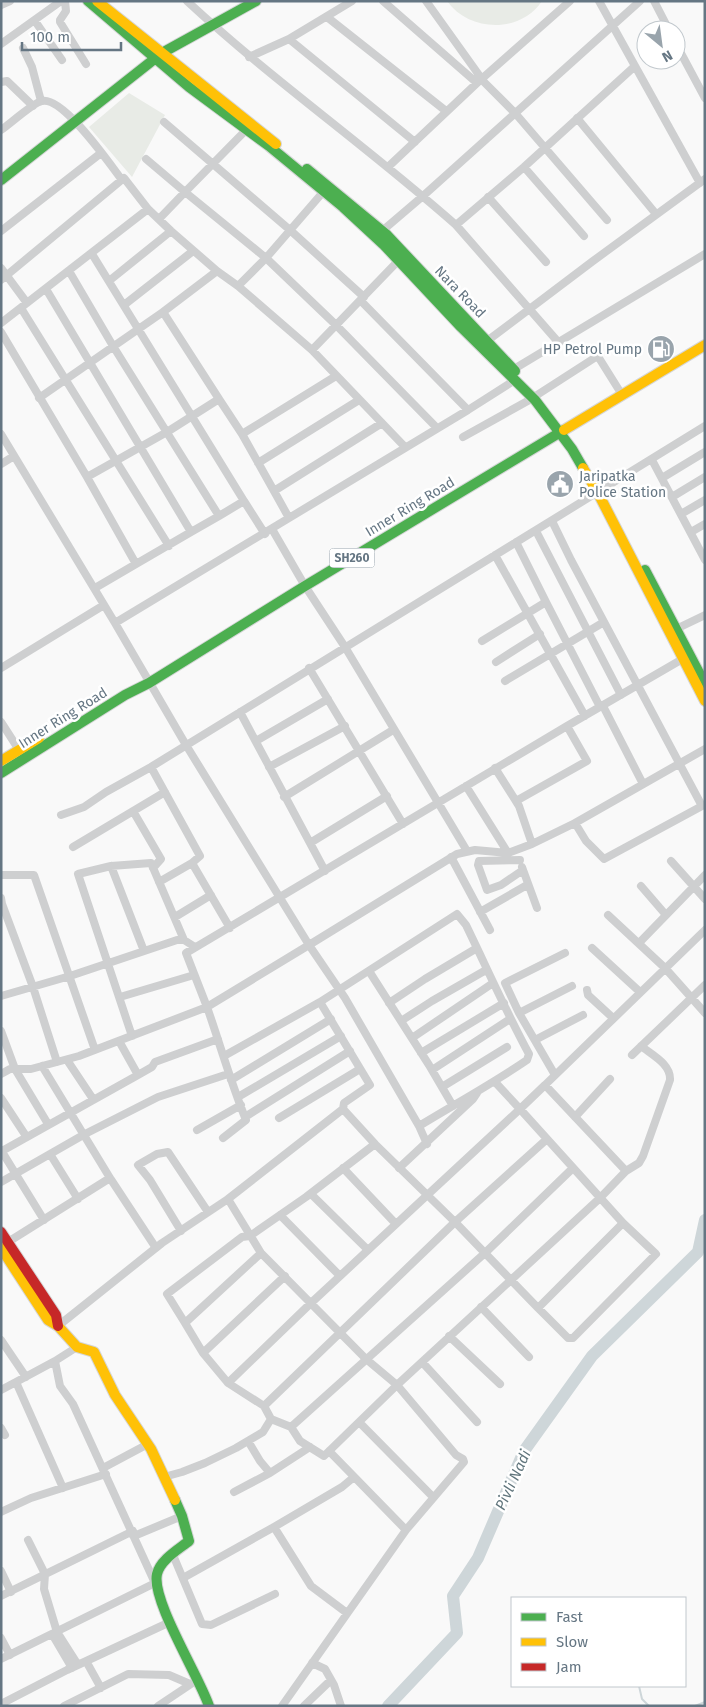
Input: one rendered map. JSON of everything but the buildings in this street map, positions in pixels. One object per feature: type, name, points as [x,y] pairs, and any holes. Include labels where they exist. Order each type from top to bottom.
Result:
[{"type":"main road","points":[[88,1],[159,56]]},
{"type":"main road","name":"Nara Road","points":[[97,1],[159,56],[382,231],[487,341],[561,428],[600,491],[676,630],[705,701]]},
{"type":"main road","points":[[1,180],[159,56],[252,2]]},
{"type":"main road","name":"Nara Road","points":[[249,127],[343,207],[461,327],[514,374]]},
{"type":"main road","name":"Inner Ring Road","points":[[561,428],[705,338]]},
{"type":"main road","name":"Inner Ring Road","points":[[1,761],[147,679],[442,494],[705,345]]},
{"type":"main road","name":"Nara Road","points":[[600,491],[687,657],[705,684]]},
{"type":"main road","name":"Inner Ring Road","points":[[1,772],[125,695],[147,679]]},
{"type":"main road","points":[[1,1232],[3,1245],[56,1315],[58,1326],[77,1347],[94,1352],[115,1395],[148,1444],[182,1516],[189,1541],[157,1572],[156,1583],[194,1682],[209,1706]]},
{"type":"street","points":[[1,5],[10,1]]},
{"type":"street","points":[[1,44],[63,1],[66,11],[60,22],[86,64]]},
{"type":"street","points":[[186,1],[249,57],[388,167],[456,225],[559,343]]},
{"type":"street","points":[[249,57],[289,38],[352,1]]},
{"type":"street","points":[[383,1],[479,80],[515,113],[607,220]]},
{"type":"street","points":[[426,1],[479,80]]},
{"type":"street","points":[[388,167],[479,80],[570,1]]},
{"type":"street","points":[[487,341],[702,181],[612,28],[599,1]]},
{"type":"street","points":[[382,231],[612,28],[640,1]]},
{"type":"street","points":[[654,1],[664,20]]},
{"type":"street","points":[[327,17],[446,111]]},
{"type":"street","points":[[34,21],[62,60]]},
{"type":"street","points":[[289,38],[415,142]]},
{"type":"street","points":[[23,48],[32,67],[41,101]]},
{"type":"street","points":[[686,63],[705,98]]},
{"type":"street","points":[[456,225],[524,167],[635,66]]},
{"type":"street","points":[[1,82],[8,81],[33,106]]},
{"type":"street","points":[[1,130],[41,101],[49,100],[57,104],[76,122],[122,180],[124,178],[148,209],[170,231],[217,271],[238,286],[312,350],[405,447]]},
{"type":"street","points":[[577,118],[656,214]]},
{"type":"street","points":[[164,122],[290,230],[362,299],[468,410]]},
{"type":"street","points":[[159,219],[249,127]]},
{"type":"street","points":[[1,231],[101,153]]},
{"type":"street","points":[[146,159],[266,258],[336,325],[437,428]]},
{"type":"street","points":[[524,167],[584,236]]},
{"type":"street","points":[[4,278],[122,180]]},
{"type":"street","points":[[238,286],[266,258],[324,191]]},
{"type":"street","points":[[488,197],[546,262]]},
{"type":"street","points":[[1,323],[148,209]]},
{"type":"street","points":[[109,281],[170,231]]},
{"type":"street","points":[[124,305],[193,251]]},
{"type":"street","points":[[92,254],[193,415],[244,501],[303,582],[345,647],[437,803],[469,851],[479,861],[520,860]]},
{"type":"street","points":[[115,623],[468,410],[514,374],[559,343],[705,254]]},
{"type":"street","points":[[312,350],[398,261]]},
{"type":"street","points":[[1,268],[4,278],[24,306],[65,380],[169,546]]},
{"type":"street","points":[[69,271],[113,346],[219,516]]},
{"type":"street","points":[[39,398],[163,312],[217,271]]},
{"type":"street","points":[[46,289],[191,532]]},
{"type":"street","points":[[163,312],[242,434],[290,518]]},
{"type":"street","points":[[1,332],[136,564]]},
{"type":"street","points":[[463,437],[535,397],[596,357],[599,358],[619,390]]},
{"type":"street","points":[[242,434],[336,376]]},
{"type":"street","points":[[87,477],[219,400]]},
{"type":"street","points":[[258,463],[359,400]]},
{"type":"street","points":[[274,490],[382,423]]},
{"type":"street","points":[[61,815],[84,808],[106,792],[186,745],[705,426]]},
{"type":"street","points":[[1,434],[95,588],[186,745],[309,945],[345,998],[419,1126],[427,1144]]},
{"type":"street","points":[[662,478],[705,452]]},
{"type":"street","points":[[1,464],[14,456]]},
{"type":"street","points":[[652,460],[691,532],[702,548],[705,560]]},
{"type":"street","points":[[672,497],[705,477]]},
{"type":"street","points":[[681,514],[705,500]]},
{"type":"street","points":[[95,588],[244,501]]},
{"type":"street","points":[[552,521],[678,764],[703,808],[604,859],[586,841],[575,823]]},
{"type":"street","points":[[691,532],[705,524]]},
{"type":"street","points":[[536,530],[621,695]]},
{"type":"street","points":[[516,542],[643,784]]},
{"type":"street","points":[[495,556],[585,716]]},
{"type":"street","points":[[482,641],[546,602]]},
{"type":"street","points":[[1,668],[104,605]]},
{"type":"street","points":[[676,630],[705,615]]},
{"type":"street","points":[[506,682],[604,622]]},
{"type":"street","points":[[496,662],[540,634]]},
{"type":"street","points":[[223,1138],[246,1120],[207,1006],[186,953],[495,768],[687,657]]},
{"type":"street","points":[[309,668],[403,824]]},
{"type":"street","points":[[256,741],[328,699]]},
{"type":"street","points":[[240,712],[284,797],[325,870]]},
{"type":"street","points":[[1,722],[19,750]]},
{"type":"street","points":[[269,767],[345,726]]},
{"type":"street","points":[[516,801],[587,760],[567,726]]},
{"type":"street","points":[[284,797],[393,730]]},
{"type":"street","points":[[1,1074],[10,1069],[32,1069],[67,1060],[207,1006],[451,857],[469,851],[508,853],[532,844],[575,823],[705,749]]},
{"type":"street","points":[[151,766],[200,856],[192,863],[158,882]]},
{"type":"street","points":[[495,768],[516,801],[532,844]]},
{"type":"street","points":[[466,786],[508,853]]},
{"type":"street","points":[[73,847],[165,792]]},
{"type":"street","points":[[310,843],[387,796]]},
{"type":"street","points":[[133,811],[161,859],[153,868]]},
{"type":"street","points":[[516,850],[527,885],[537,908]]},
{"type":"street","points":[[451,857],[490,930]]},
{"type":"street","points":[[479,861],[478,866],[487,890],[501,885],[523,870]]},
{"type":"street","points":[[671,861],[705,899]]},
{"type":"street","points":[[132,1036],[109,962],[78,874],[111,866],[151,863],[184,940]]},
{"type":"street","points":[[192,863],[230,928]]},
{"type":"street","points":[[111,866],[144,951]]},
{"type":"street","points":[[1,875],[34,875],[95,1050]]},
{"type":"street","points":[[639,943],[705,875]]},
{"type":"street","points":[[480,912],[527,885]]},
{"type":"street","points":[[641,886],[666,915]]},
{"type":"street","points":[[175,917],[211,895]]},
{"type":"street","points":[[1,898],[33,987],[57,1062]]},
{"type":"street","points":[[224,1056],[320,1002],[457,914],[466,925],[529,1056],[527,1060],[495,1082],[419,1126]]},
{"type":"street","points":[[608,914],[665,968],[705,1013]]},
{"type":"street","points":[[228,1383],[311,1303],[520,1109],[705,930]]},
{"type":"street","points":[[1,996],[70,976],[177,940],[184,940],[195,946]]},
{"type":"street","points":[[389,1003],[477,948]]},
{"type":"street","points":[[592,948],[640,992]]},
{"type":"street","points":[[555,1075],[505,983],[565,953]]},
{"type":"street","points":[[401,1021],[439,996],[486,970]]},
{"type":"street","points":[[369,971],[453,1106]]},
{"type":"street","points":[[120,997],[194,975]]},
{"type":"street","points":[[412,1038],[493,983]]},
{"type":"street","points":[[632,1055],[705,985]]},
{"type":"street","points":[[520,1013],[572,986]]},
{"type":"street","points":[[587,990],[588,995],[613,1018]]},
{"type":"street","points":[[58,1326],[156,1248],[228,1200],[343,1109],[344,1103],[370,1084],[320,1002]]},
{"type":"street","points":[[421,1053],[504,1003]]},
{"type":"street","points":[[535,1040],[583,1015]]},
{"type":"street","points":[[1,1182],[85,1134],[158,1097],[230,1077],[331,1019]]},
{"type":"street","points":[[432,1070],[510,1019]]},
{"type":"street","points":[[1,1030],[15,1069],[48,1124]]},
{"type":"street","points":[[197,1130],[340,1036]]},
{"type":"street","points":[[44,1220],[2,1150],[152,1067],[155,1062],[218,1039]]},
{"type":"street","points":[[119,1041],[138,1075]]},
{"type":"street","points":[[374,1144],[311,1194],[250,1236],[242,1237],[167,1294],[203,1353],[228,1383],[264,1406],[271,1419],[292,1427],[300,1441],[324,1456],[397,1385],[600,1198],[626,1170],[639,1163],[670,1080],[670,1073],[667,1067],[641,1046]]},
{"type":"street","points":[[442,1087],[507,1047]]},
{"type":"street","points":[[244,1117],[350,1051]]},
{"type":"street","points":[[67,1060],[93,1099]]},
{"type":"street","points":[[42,1066],[110,1178],[156,1248]]},
{"type":"street","points":[[279,1118],[360,1068]]},
{"type":"street","points":[[575,1117],[610,1079]]},
{"type":"street","points":[[343,1109],[374,1144],[455,1222],[568,1338],[573,1338],[656,1254],[600,1198],[495,1082]]},
{"type":"street","points":[[545,1085],[626,1170]]},
{"type":"street","points":[[399,1168],[427,1144],[473,1099],[480,1089]]},
{"type":"street","points":[[1,1098],[26,1136]]},
{"type":"street","points":[[264,1406],[455,1222],[547,1139]]},
{"type":"street","points":[[181,1231],[150,1180],[138,1165],[157,1154],[168,1152],[208,1212]]},
{"type":"street","points":[[50,1154],[78,1199]]},
{"type":"street","points":[[343,1168],[396,1224]]},
{"type":"street","points":[[292,1427],[485,1253],[573,1168]]},
{"type":"street","points":[[3,1245],[110,1178]]},
{"type":"street","points":[[311,1194],[368,1250]]},
{"type":"street","points":[[228,1200],[261,1253],[366,1359],[397,1385],[456,1455],[463,1458],[464,1462],[406,1530],[282,1706]]},
{"type":"street","points":[[280,1215],[340,1276]]},
{"type":"street","points":[[538,1308],[624,1223]]},
{"type":"street","points":[[185,1322],[261,1253]]},
{"type":"street","points":[[203,1353],[285,1276]]},
{"type":"street","points":[[481,1308],[529,1357]]},
{"type":"street","points":[[450,1336],[500,1384]]},
{"type":"street","points":[[1,1340],[26,1377]]},
{"type":"street","points":[[1,1390],[77,1347]]},
{"type":"street","points":[[1,1659],[156,1583],[73,1404],[60,1386],[55,1361]]},
{"type":"street","points":[[422,1362],[477,1422]]},
{"type":"street","points":[[16,1382],[63,1488]]},
{"type":"street","points":[[164,1477],[205,1463],[248,1441],[263,1432],[271,1419]]},
{"type":"street","points":[[359,1422],[433,1497]]},
{"type":"street","points":[[248,1441],[270,1473]]},
{"type":"street","points":[[1,1512],[31,1498],[63,1488],[104,1471],[148,1444]]},
{"type":"street","points":[[234,1492],[270,1473],[310,1447]]},
{"type":"street","points":[[329,1451],[406,1530]]},
{"type":"street","points":[[183,1578],[342,1487],[354,1477]]},
{"type":"street","points":[[1,1596],[134,1534],[182,1516]]},
{"type":"street","points":[[274,1527],[311,1586],[347,1613]]},
{"type":"street","points":[[28,1540],[45,1574],[44,1589],[54,1633],[75,1667]]},
{"type":"street","points":[[173,1555],[202,1624],[211,1625],[275,1594]]},
{"type":"street","points":[[1,1571],[11,1592]]},
{"type":"street","points":[[1,1704],[170,1622]]},
{"type":"street","points":[[1,1638],[10,1655]]},
{"type":"street","points":[[86,1662],[101,1688]]},
{"type":"street","points":[[312,1663],[325,1669],[341,1706]]},
{"type":"street","points":[[64,1706],[128,1674],[169,1675],[194,1682]]},
{"type":"street","points":[[304,1706],[331,1680]]},
{"type":"street","points":[[158,1706],[194,1682]]},
{"type":"shaded area","points":[[447,1],[542,1],[533,12],[521,19],[508,24],[494,25],[468,19],[456,11]]},
{"type":"shaded area","points":[[129,93],[165,115],[132,177],[89,127]]},
{"type":"waterway","name":"Pivli Nadi","points":[[388,1706],[457,1633],[453,1596],[478,1558],[524,1451],[592,1356],[698,1252],[705,1220]]},
{"type":"waterway","points":[[639,1687],[642,1699],[649,1706]]},
{"type":"waterway","points":[[695,1706],[705,1702]]},
{"type":"traffic: fast","points":[[88,1],[189,87],[269,146],[343,207],[384,245],[461,327],[535,400],[572,449],[583,468]]},
{"type":"traffic: fast","points":[[1,180],[162,53],[256,1]]},
{"type":"traffic: fast","points":[[307,169],[386,234],[515,371]]},
{"type":"traffic: fast","points":[[1,773],[125,695],[149,683],[305,586],[564,430]]},
{"type":"traffic: fast","points":[[645,570],[705,684]]},
{"type":"traffic: fast","points":[[175,1500],[189,1541],[170,1555],[162,1564],[157,1574],[157,1586],[168,1619],[209,1706]]},
{"type":"traffic: slow","points":[[97,1],[276,144]]},
{"type":"traffic: slow","points":[[564,430],[705,345]]},
{"type":"traffic: slow","points":[[583,468],[598,493],[705,701]]},
{"type":"traffic: slow","points":[[1,761],[39,738]]},
{"type":"traffic: slow","points":[[1,1248],[48,1320],[58,1326],[77,1347],[94,1352],[115,1395],[151,1449],[175,1500]]},
{"type":"traffic: jam","points":[[1,1232],[56,1315],[58,1326]]},
{"type":"place","name":"HP Petrol Pump","points":[[661,349]]},
{"type":"place","name":"Jaripatka Police Station","points":[[560,484]]}]
